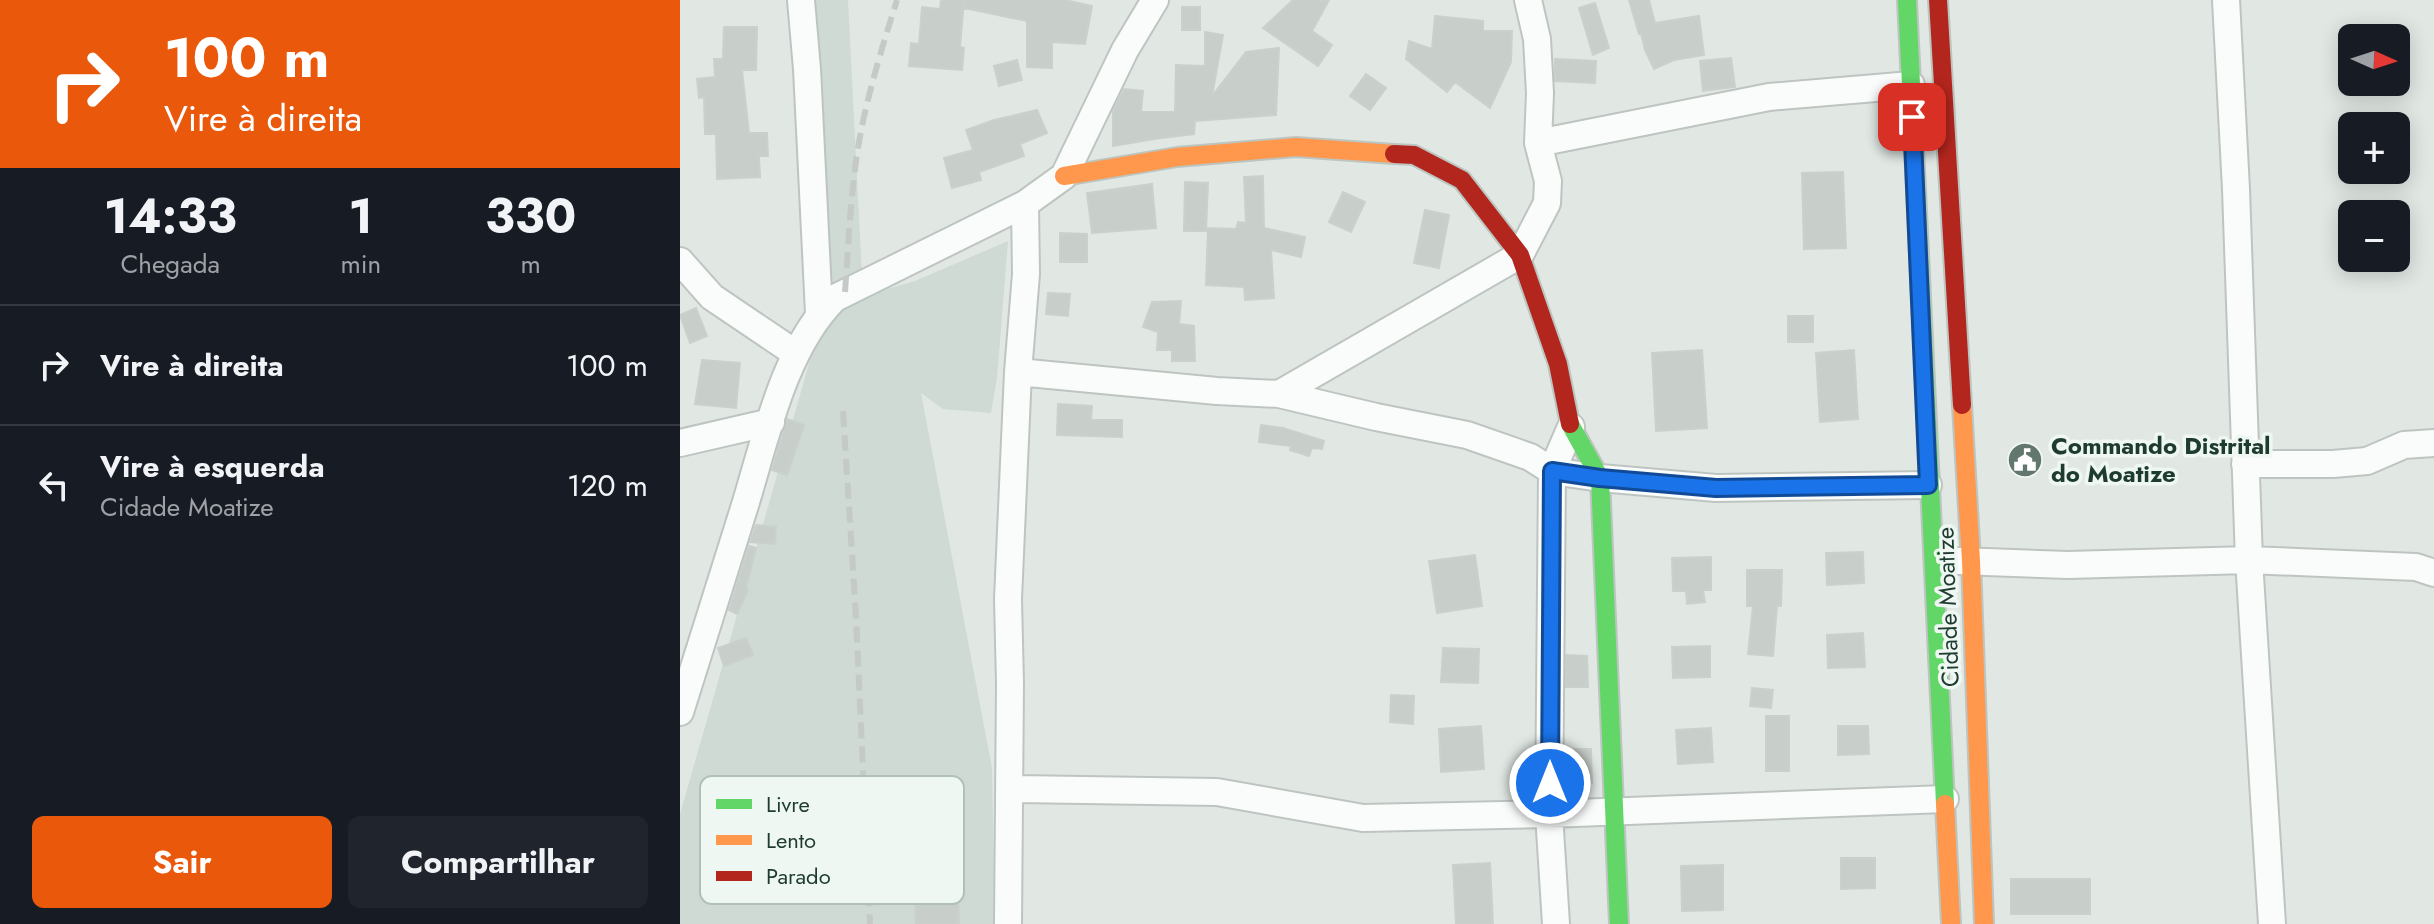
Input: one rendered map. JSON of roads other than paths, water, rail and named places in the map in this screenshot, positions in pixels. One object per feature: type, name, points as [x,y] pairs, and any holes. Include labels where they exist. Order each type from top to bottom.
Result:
[{"type":"main road","name":"Cidade Moatize","points":[[1907,0],[1951,924]]},
{"type":"main road","name":"Cidade Moatize","points":[[1938,0],[1971,561],[1984,924]]},
{"type":"main road","points":[[1064,176],[1177,157],[1296,147],[1414,155],[1462,180],[1520,255],[1558,364],[1571,427],[1600,478],[1619,924]]},
{"type":"street","points":[[801,0],[819,313]]},
{"type":"street","points":[[680,712],[795,353],[819,313],[845,292],[1025,204],[1064,176],[1125,50],[1155,0]]},
{"type":"street","points":[[1279,394],[1520,255],[1547,203],[1548,181],[1538,143],[1540,93],[1537,39],[1528,0]]},
{"type":"street","points":[[2226,0],[2249,560],[2272,924]]},
{"type":"street","points":[[1538,143],[1769,97],[1911,85]]},
{"type":"street","points":[[1008,924],[1008,599],[1018,372],[1026,274],[1025,204]]},
{"type":"street","points":[[680,261],[712,297],[795,353]]},
{"type":"street","points":[[1018,372],[1279,394],[1467,435],[1530,457],[1552,471],[1600,478],[1716,488],[1928,485]]},
{"type":"street","points":[[680,443],[771,422]]},
{"type":"street","points":[[1556,924],[1549,814],[1552,471],[1571,427]]},
{"type":"street","points":[[2245,464],[2367,461],[2404,445],[2434,443]]},
{"type":"street","points":[[1933,562],[2068,565],[2249,560],[2416,567],[2434,573]]},
{"type":"street","points":[[1010,789],[1217,792],[1363,818],[1945,799]]},
{"type":"railway","points":[[845,292],[858,146],[897,0]]},
{"type":"railway","points":[[843,411],[863,776]]},
{"type":"railway","points":[[869,904],[870,924]]},
{"type":"place","name":"Commando Distrital do Moatize","points":[[2025,460]]}]
